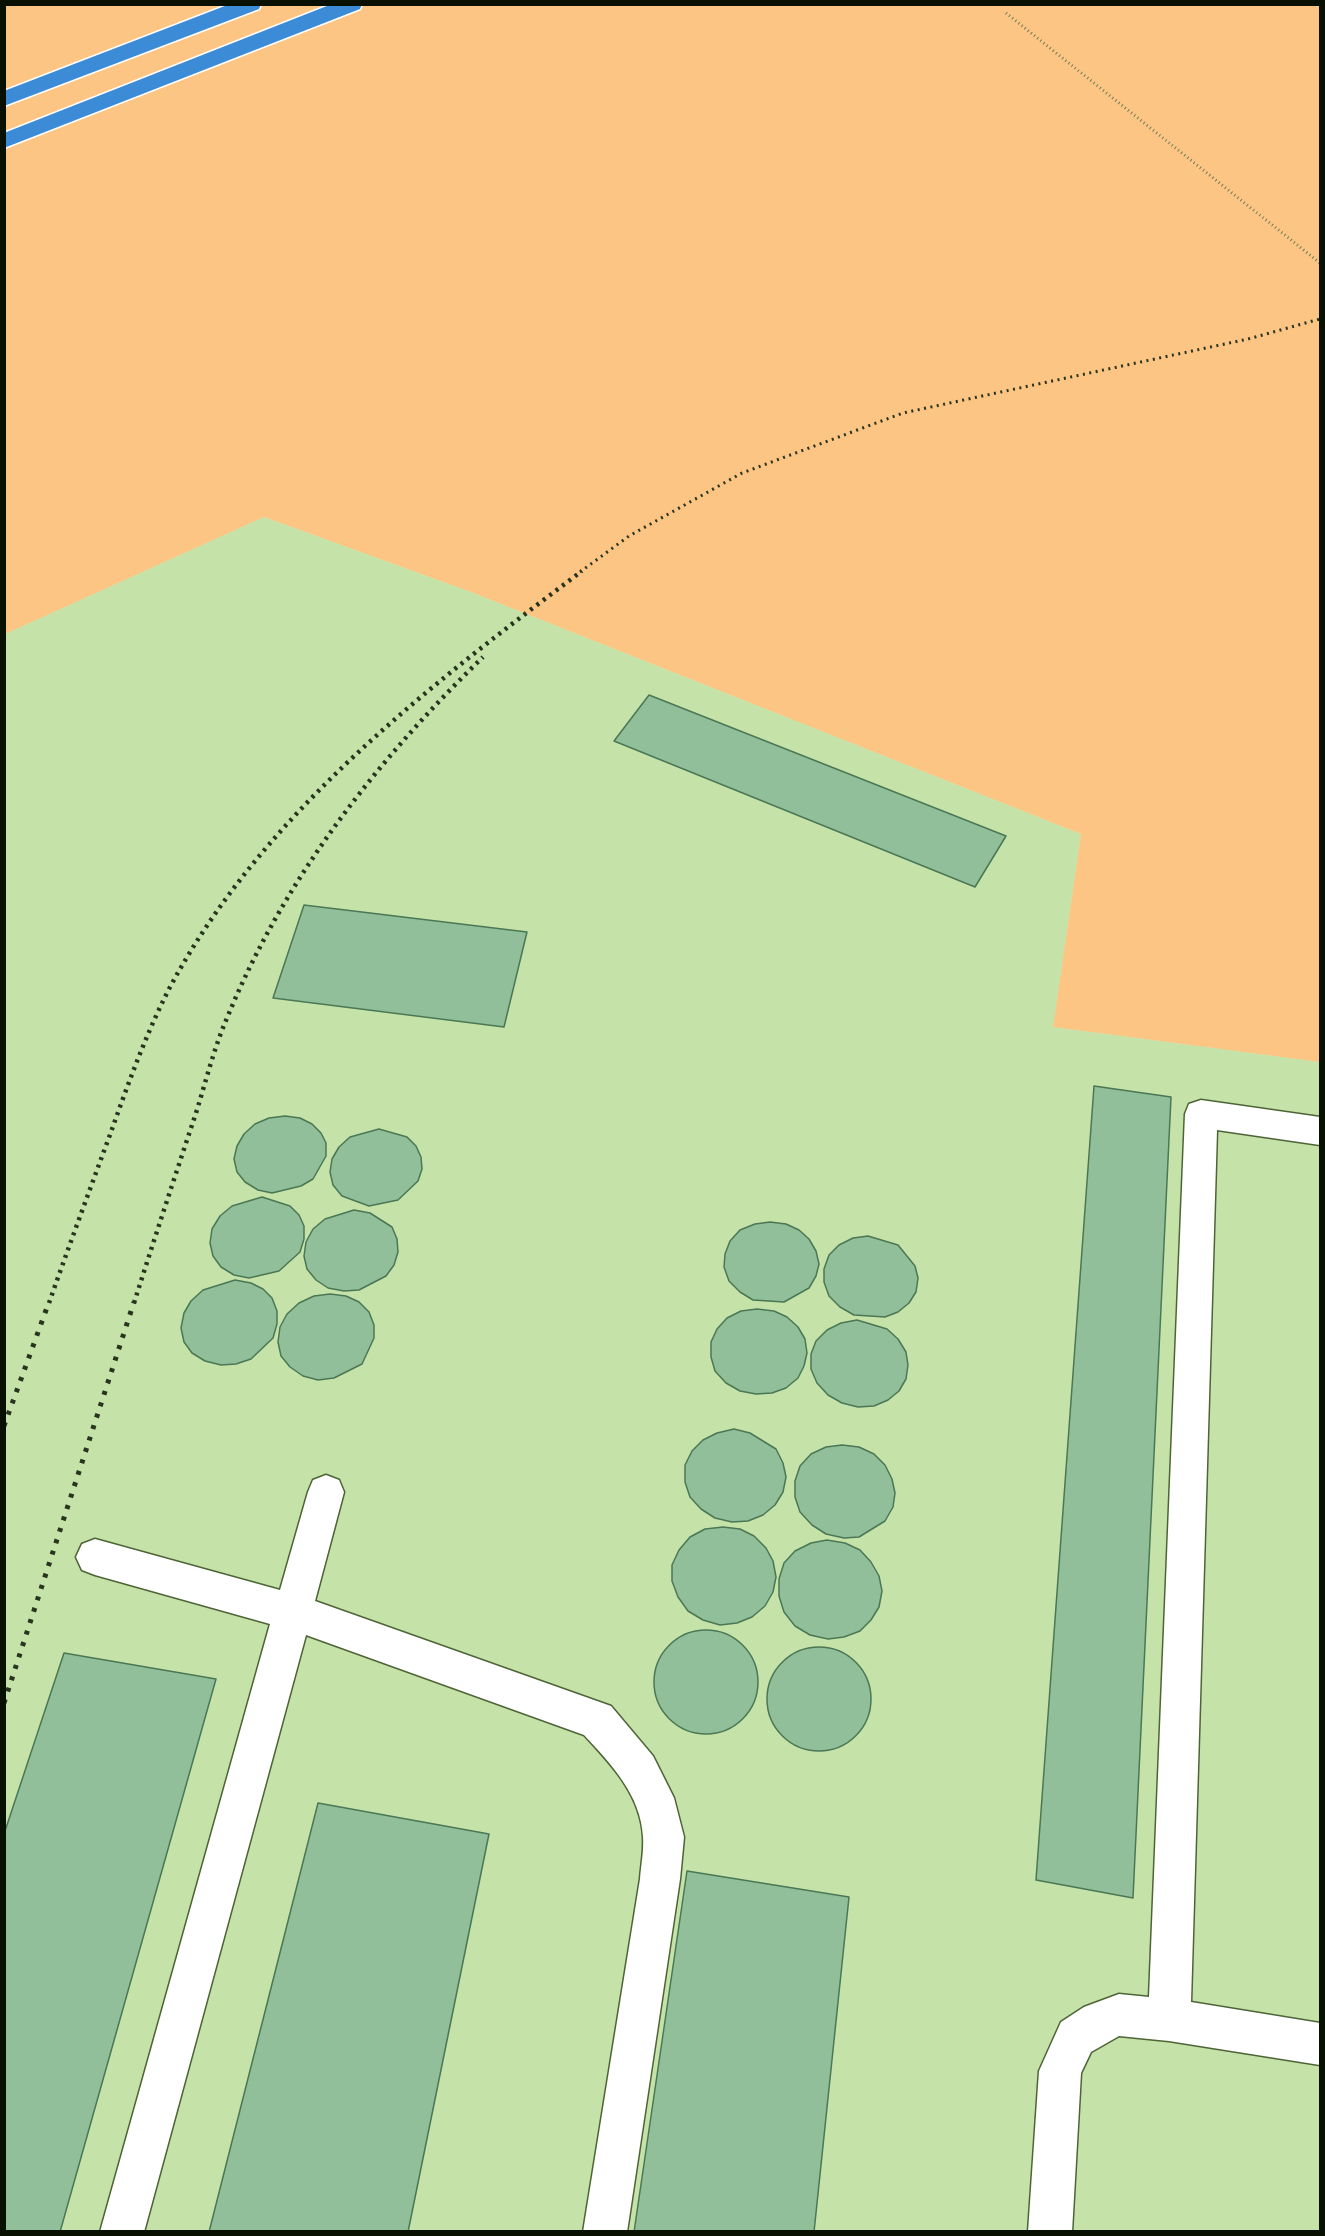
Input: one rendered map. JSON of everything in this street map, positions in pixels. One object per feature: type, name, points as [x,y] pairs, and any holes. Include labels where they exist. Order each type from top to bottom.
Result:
[{"type":"highway","points":[[4,99],[251,4]]},
{"type":"highway","points":[[4,141],[352,4]]},
{"type":"lane","points":[[1169,2020],[1201,1114],[1320,1131]]},
{"type":"lane","points":[[122,2232],[326,1492]]},
{"type":"lane","points":[[95,1557],[293,1612],[597,1720],[634,1759],[651,1790],[663,1833],[660,1879],[605,2232]]},
{"type":"lane","points":[[1050,2232],[1060,2071],[1076,2037],[1099,2022],[1119,2015],[1169,2020],[1320,2044]]},
{"type":"path","points":[[1006,13],[1320,263]]},
{"type":"shaded area","points":[[4,5],[1320,5],[1320,1062],[1053,1027],[1081,834],[471,592],[264,517],[5,634]]},
{"type":"shaded area","points":[[264,517],[471,592],[1081,834],[1053,1027],[1320,1062],[1320,2231],[5,2231],[4,634]]},
{"type":"building","points":[[649,695],[1006,836],[975,887],[614,741]]},
{"type":"building","points":[[304,905],[527,932],[504,1027],[273,998]]},
{"type":"building","points":[[1094,1086],[1171,1097],[1133,1898],[1036,1880]]},
{"type":"building","points":[[285,1116],[300,1118],[312,1124],[321,1133],[326,1143],[326,1156],[313,1179],[301,1186],[272,1193],[258,1190],[245,1182],[237,1172],[234,1159],[237,1146],[244,1134],[255,1124],[269,1118]]},
{"type":"building","points":[[379,1129],[407,1137],[416,1146],[421,1157],[422,1169],[418,1181],[398,1200],[369,1206],[342,1196],[333,1185],[330,1172],[332,1159],[339,1147],[350,1137]]},
{"type":"building","points":[[262,1197],[290,1206],[299,1215],[304,1226],[304,1239],[300,1252],[279,1271],[249,1278],[234,1275],[221,1267],[213,1256],[210,1243],[212,1229],[220,1216],[232,1206]]},
{"type":"building","points":[[354,1210],[370,1213],[392,1227],[397,1239],[398,1252],[394,1265],[386,1276],[359,1290],[344,1291],[328,1288],[316,1280],[307,1269],[304,1256],[306,1242],[313,1229],[325,1219]]},
{"type":"building","points":[[770,1222],[786,1224],[799,1230],[809,1239],[816,1251],[819,1264],[816,1276],[809,1288],[784,1302],[753,1300],[729,1281],[724,1267],[725,1254],[730,1241],[740,1230],[755,1224]]},
{"type":"building","points":[[868,1236],[898,1245],[915,1266],[918,1278],[916,1292],[909,1303],[898,1312],[885,1317],[854,1315],[840,1307],[829,1296],[824,1282],[824,1269],[829,1255],[839,1245],[853,1238]]},
{"type":"building","points":[[235,1280],[251,1283],[263,1289],[272,1298],[277,1311],[277,1324],[273,1338],[251,1359],[236,1364],[221,1365],[205,1361],[192,1353],[184,1342],[181,1328],[184,1313],[191,1301],[203,1290]]},
{"type":"building","points":[[330,1294],[346,1296],[359,1302],[369,1312],[374,1325],[374,1338],[362,1364],[334,1378],[318,1380],[303,1376],[290,1367],[281,1356],[278,1342],[280,1327],[287,1314],[299,1303],[314,1296]]},
{"type":"building","points":[[757,1309],[774,1311],[787,1317],[798,1327],[805,1339],[807,1353],[798,1378],[786,1388],[772,1393],[756,1394],[740,1391],[726,1383],[715,1371],[711,1357],[711,1342],[717,1329],[727,1318],[741,1311]]},
{"type":"building","points":[[857,1320],[887,1329],[898,1339],[906,1352],[908,1365],[906,1379],[899,1391],[888,1400],[874,1406],[858,1407],[842,1403],[828,1395],[817,1383],[811,1369],[811,1354],[816,1341],[827,1330],[841,1323]]},
{"type":"building","points":[[734,1429],[750,1433],[776,1449],[783,1463],[786,1477],[783,1492],[775,1505],[763,1515],[748,1521],[732,1522],[715,1518],[701,1509],[690,1497],[685,1482],[685,1465],[692,1451],[703,1440],[717,1433]]},
{"type":"building","points":[[842,1445],[859,1447],[874,1454],[885,1465],[892,1479],[895,1493],[893,1507],[885,1521],[859,1537],[844,1538],[826,1534],[812,1525],[800,1512],[795,1497],[795,1481],[800,1466],[811,1454],[826,1447]]},
{"type":"building","points":[[723,1527],[740,1529],[754,1536],[766,1548],[773,1561],[776,1577],[773,1592],[765,1606],[752,1617],[737,1623],[720,1625],[703,1620],[688,1611],[678,1597],[672,1581],[672,1565],[679,1550],[690,1537],[705,1529]]},
{"type":"building","points":[[827,1540],[845,1543],[860,1550],[871,1562],[879,1576],[882,1591],[879,1607],[860,1631],[844,1637],[828,1639],[810,1635],[795,1626],[784,1612],[779,1596],[779,1579],[784,1563],[795,1551],[811,1543]]},
{"type":"building","points":[[706,1630],[726,1634],[743,1645],[754,1662],[758,1682],[754,1702],[743,1719],[726,1730],[706,1734],[686,1730],[669,1719],[658,1702],[654,1682],[658,1662],[669,1645],[686,1634]]},
{"type":"building","points":[[819,1647],[839,1651],[856,1662],[867,1679],[871,1699],[867,1719],[856,1736],[839,1747],[819,1751],[799,1747],[782,1736],[771,1719],[767,1699],[771,1679],[782,1662],[799,1651]]},
{"type":"building","points":[[64,1653],[216,1679],[60,2232],[4,2232],[4,1834]]},
{"type":"building","points":[[318,1803],[489,1834],[408,2232],[209,2232]]},
{"type":"building","points":[[687,1871],[849,1897],[814,2232],[634,2232]]},
{"type":"railway","points":[[580,572],[629,536],[742,473],[903,413],[1248,339],[1320,319]]},
{"type":"railway","points":[[49,1303],[145,1041],[169,989],[207,926],[251,866],[299,811],[352,758],[465,661],[582,571]]},
{"type":"railway","points":[[134,1303],[222,1029],[250,967],[276,918],[336,824],[370,780],[406,738],[483,657]]},
{"type":"railway","points":[[4,1426],[49,1302]]},
{"type":"railway","points":[[4,1703],[134,1302]]}]
